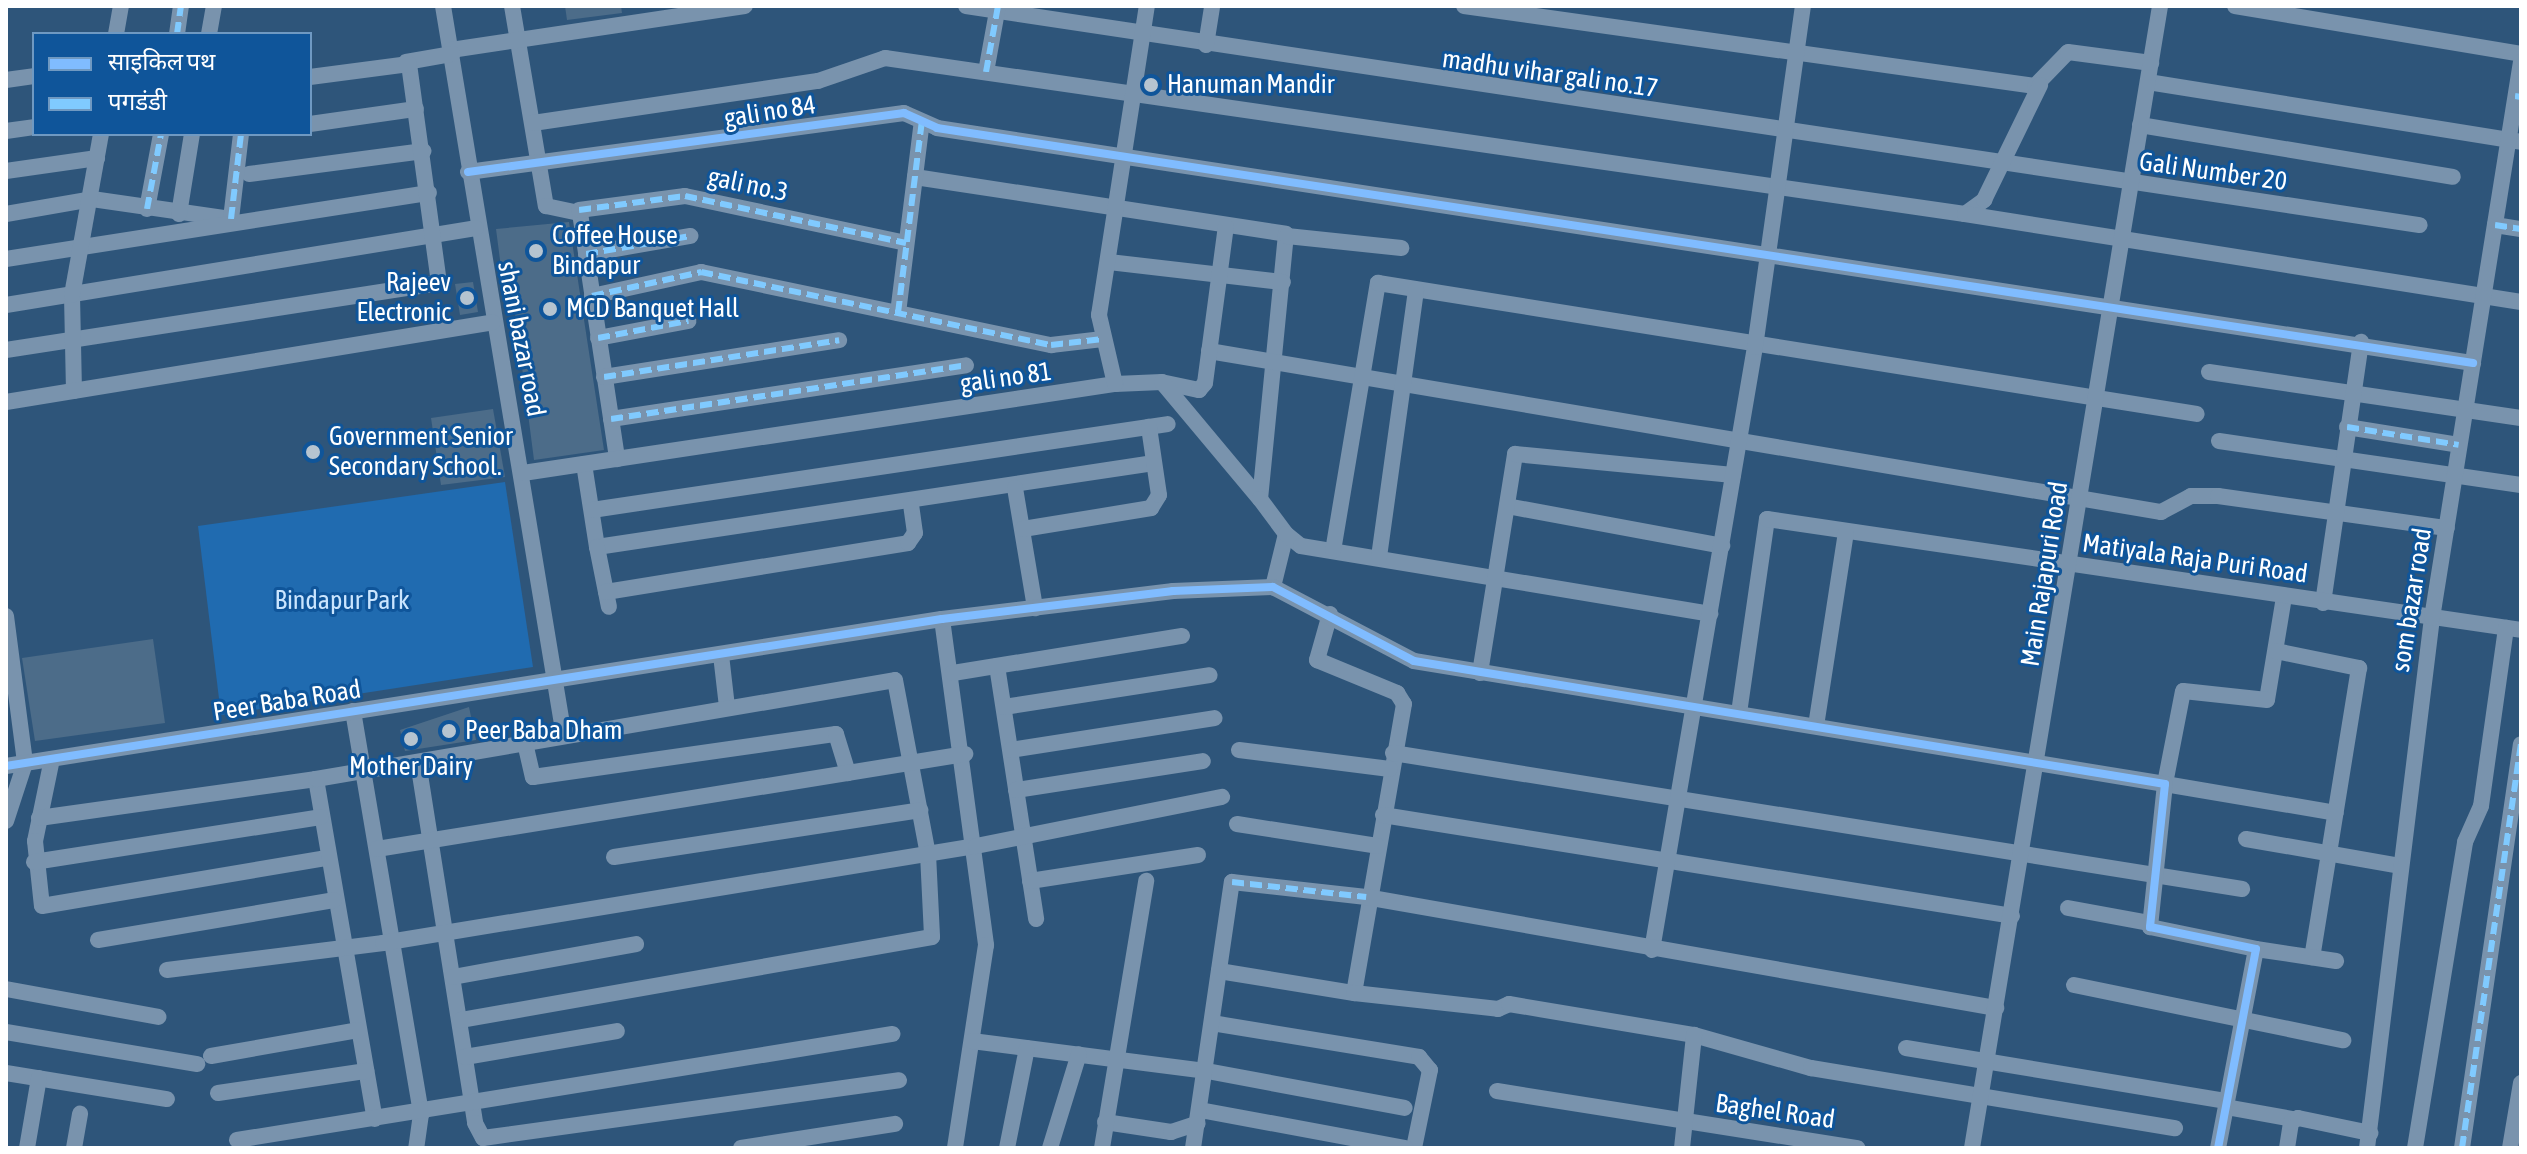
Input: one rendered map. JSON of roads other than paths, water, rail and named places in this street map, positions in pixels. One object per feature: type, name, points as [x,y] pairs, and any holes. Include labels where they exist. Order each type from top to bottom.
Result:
[{"type":"street","points":[[116,32],[121,6]]},
{"type":"street","points":[[177,32],[181,6]]},
{"type":"street","points":[[209,32],[214,6]]},
{"type":"street","name":"shani bazar road","points":[[443,6],[476,228],[523,473],[564,736]]},
{"type":"street","points":[[512,6],[548,210],[579,210],[617,459]]},
{"type":"street","points":[[312,77],[745,6]]},
{"type":"street","name":"madhu vihar gali no.17","points":[[966,6],[1306,63],[1999,166]]},
{"type":"street","points":[[1115,384],[1103,339],[1109,262],[1147,6]]},
{"type":"street","points":[[1206,45],[1212,6]]},
{"type":"street","points":[[1464,6],[1797,49],[2040,85]]},
{"type":"street","points":[[1652,950],[1755,347],[1803,6]]},
{"type":"street","name":"Main Rajapuri Road","points":[[1972,1148],[2039,763],[2160,6]]},
{"type":"street","points":[[2235,6],[2521,54]]},
{"type":"street","points":[[986,72],[997,9]]},
{"type":"street","points":[[1965,214],[1984,200],[2040,85],[2068,52],[2151,63]]},
{"type":"street","points":[[533,123],[818,81],[876,58],[1779,185],[2521,302]]},
{"type":"street","points":[[6,350],[429,289],[441,274],[406,62]]},
{"type":"street","name":"som bazar road","points":[[2368,1140],[2432,618],[2495,225],[2515,141],[2521,62]]},
{"type":"street","points":[[6,80],[32,76]]},
{"type":"street","points":[[2148,82],[2515,141]]},
{"type":"street","points":[[312,124],[416,109]]},
{"type":"street","points":[[898,313],[915,177],[916,117]]},
{"type":"street","name":"gali no 84","points":[[468,172],[540,167],[916,117],[1125,157],[1769,256],[2361,342],[2473,363]]},
{"type":"street","points":[[2140,125],[2453,177]]},
{"type":"street","points":[[6,131],[32,127]]},
{"type":"street","points":[[74,391],[72,295],[78,247],[92,199],[101,136]]},
{"type":"street","points":[[147,209],[161,136]]},
{"type":"street","points":[[179,214],[192,136]]},
{"type":"street","points":[[6,214],[92,199],[179,214],[231,219],[241,136]]},
{"type":"street","points":[[249,174],[423,151]]},
{"type":"street","points":[[6,171],[97,158]]},
{"type":"street","name":"Gali Number 20","points":[[1999,166],[2420,225]]},
{"type":"street","points":[[915,177],[1287,236],[1401,248]]},
{"type":"street","points":[[6,259],[429,193]]},
{"type":"street","name":"gali no.3","points":[[579,210],[685,196],[906,243]]},
{"type":"street","points":[[2495,225],[2521,229]]},
{"type":"street","points":[[1226,226],[1209,351],[1738,445],[2161,512],[2191,496],[2447,528]]},
{"type":"street","points":[[6,305],[476,228]]},
{"type":"street","points":[[586,254],[690,236]]},
{"type":"street","points":[[1260,499],[1287,236]]},
{"type":"street","points":[[1109,262],[1283,282]]},
{"type":"street","points":[[592,296],[701,272],[1051,345],[1103,339]]},
{"type":"street","points":[[1333,551],[1374,285],[2197,414]]},
{"type":"street","points":[[1379,557],[1416,290]]},
{"type":"street","points":[[598,338],[688,321]]},
{"type":"street","points":[[6,402],[492,322]]},
{"type":"street","points":[[604,377],[839,340]]},
{"type":"street","points":[[2323,603],[2361,342]]},
{"type":"street","name":"gali no 81","points":[[523,473],[1115,384],[1162,382],[1202,389],[1209,351]]},
{"type":"street","points":[[611,419],[966,365]]},
{"type":"street","points":[[2209,372],[2521,418]]},
{"type":"street","points":[[1162,382],[1286,534],[1301,546],[1497,575],[1710,614]]},
{"type":"street","points":[[592,510],[1168,424]]},
{"type":"street","points":[[1023,529],[1151,508],[1159,495],[1149,427]]},
{"type":"street","points":[[2347,427],[2459,445]]},
{"type":"street","points":[[2219,441],[2521,485]]},
{"type":"street","points":[[1480,673],[1517,452],[1733,475]]},
{"type":"street","points":[[597,547],[911,505],[1154,463]]},
{"type":"street","points":[[584,464],[608,599],[908,543],[915,533],[911,505]]},
{"type":"street","points":[[1015,488],[1035,608]]},
{"type":"street","points":[[1507,506],[1722,546]]},
{"type":"street","name":"Matiyala Raja Puri Road","points":[[1739,713],[1767,519],[2513,629]]},
{"type":"street","points":[[1816,726],[1846,532]]},
{"type":"street","points":[[1286,534],[1273,587],[1330,614],[1394,654],[1480,673],[2336,813]]},
{"type":"street","name":"Peer Baba Road","points":[[6,766],[942,619],[1273,587]]},
{"type":"street","points":[[2149,923],[2152,877],[2181,693],[2263,703],[2276,651],[2284,597]]},
{"type":"street","points":[[1330,614],[1314,656],[1402,697],[1366,897],[1354,993]]},
{"type":"street","points":[[6,616],[25,763],[6,821]]},
{"type":"street","points":[[942,619],[965,754],[986,955],[955,1148]]},
{"type":"street","points":[[2415,1148],[2465,842],[2481,806],[2513,629]]},
{"type":"street","points":[[953,673],[1182,636]]},
{"type":"street","points":[[2276,651],[2358,664],[2312,957]]},
{"type":"street","points":[[721,655],[727,707]]},
{"type":"street","points":[[997,666],[1036,919]]},
{"type":"street","points":[[1004,707],[1210,675]]},
{"type":"street","points":[[39,818],[316,779],[891,678],[912,762],[928,854],[937,929],[925,939],[460,1020]]},
{"type":"street","points":[[353,711],[421,1114],[416,1148]]},
{"type":"street","points":[[1011,750],[1215,718]]},
{"type":"street","points":[[525,743],[533,777],[836,734],[848,773]]},
{"type":"street","points":[[2462,1148],[2521,744]]},
{"type":"street","points":[[1239,750],[1392,761],[2242,889]]},
{"type":"street","points":[[377,849],[965,754]]},
{"type":"street","points":[[52,759],[39,818],[34,862],[42,906],[327,858]]},
{"type":"street","points":[[1016,790],[1203,761]]},
{"type":"street","points":[[418,762],[478,1133],[489,1140],[899,1080]]},
{"type":"street","points":[[316,779],[342,947],[375,1119]]},
{"type":"street","points":[[167,970],[393,941],[445,928],[928,854],[1222,797]]},
{"type":"street","points":[[614,857],[920,810]]},
{"type":"street","points":[[1383,815],[1665,863],[2012,916]]},
{"type":"street","points":[[34,862],[320,817]]},
{"type":"street","points":[[1237,824],[1377,846]]},
{"type":"street","points":[[2246,839],[2400,866]]},
{"type":"street","points":[[1030,881],[1198,855]]},
{"type":"street","points":[[1102,1148],[1114,1059],[1146,881]]},
{"type":"street","points":[[1193,1148],[1207,1071],[1232,882],[1366,897],[1652,950],[1996,1008]]},
{"type":"street","points":[[98,940],[334,900]]},
{"type":"street","points":[[2068,908],[2149,923],[2256,949],[2336,961]]},
{"type":"street","points":[[453,977],[636,944]]},
{"type":"street","points":[[2218,1148],[2256,949]]},
{"type":"street","points":[[1219,971],[1354,993],[1509,1004],[1694,1035],[1811,1068],[2175,1128]]},
{"type":"street","points":[[2074,985],[2242,1024],[2343,1040]]},
{"type":"street","points":[[6,989],[158,1017]]},
{"type":"street","points":[[1212,1023],[1419,1057],[1430,1070],[1414,1148]]},
{"type":"street","points":[[6,1032],[204,1060],[358,1030]]},
{"type":"street","points":[[465,1057],[617,1031]]},
{"type":"street","points":[[237,1140],[421,1114],[892,1034]]},
{"type":"street","points":[[1682,1148],[1694,1035]]},
{"type":"street","points":[[972,1041],[1207,1071],[1405,1108]]},
{"type":"street","points":[[1007,1148],[1027,1048]]},
{"type":"street","points":[[1906,1048],[1986,1065],[2226,1104],[2368,1140]]},
{"type":"street","points":[[1050,1148],[1079,1054]]},
{"type":"street","points":[[218,1093],[366,1071]]},
{"type":"street","points":[[6,1073],[167,1099]]},
{"type":"street","points":[[27,1148],[39,1078]]},
{"type":"street","points":[[2510,1148],[2521,1083]]},
{"type":"street","name":"Baghel Road","points":[[1497,1091],[1685,1124],[1858,1148]]},
{"type":"street","points":[[74,1148],[80,1114]]},
{"type":"street","points":[[1105,1122],[1171,1132],[1199,1116],[1406,1148]]},
{"type":"street","points":[[2287,1148],[2293,1119]]},
{"type":"street","points":[[741,1148],[895,1124]]},
{"type":"place","name":"Hanuman Mandir","points":[[1151,85]]},
{"type":"place","name":"Coffee House Bindapur","points":[[536,251]]},
{"type":"place","name":"Rajeev Electronic","points":[[467,298]]},
{"type":"place","name":"MCD Banquet Hall","points":[[550,309]]},
{"type":"place","name":"Government Senior Secondary School.","points":[[313,452]]},
{"type":"place","name":"Peer Baba Dham","points":[[449,731]]},
{"type":"place","name":"Mother Dairy","points":[[411,739]]},
{"type":"park label","name":"Bindapur Park","points":[[342,601]]}]
